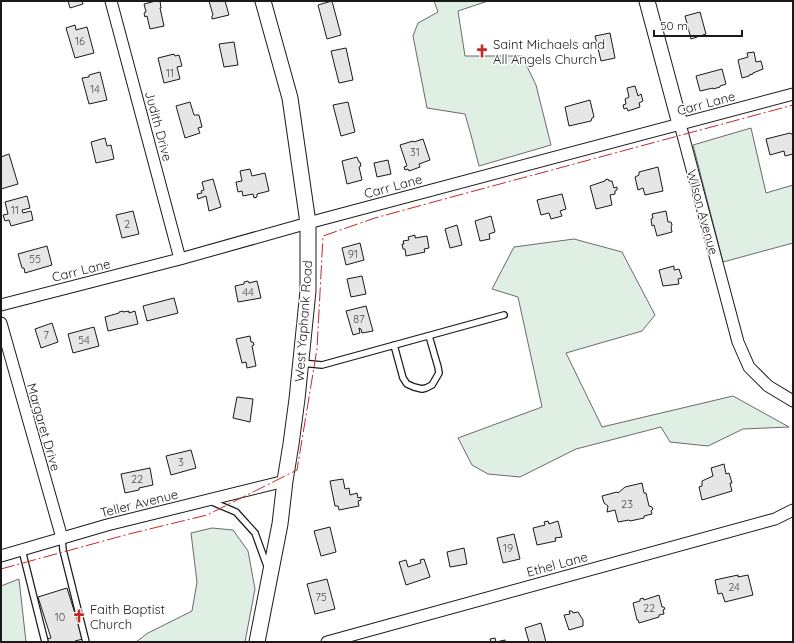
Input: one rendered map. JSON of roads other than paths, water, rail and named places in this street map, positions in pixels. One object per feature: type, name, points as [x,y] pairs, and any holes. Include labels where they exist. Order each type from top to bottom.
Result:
[{"type":"street","name":"Judith Drive","points":[[111,1],[180,259]]},
{"type":"street","name":"West Yaphank Road","points":[[257,642],[280,524],[285,481],[296,414],[308,291],[308,223],[290,98],[263,1]]},
{"type":"street","name":"Wilson Avenue","points":[[647,1],[738,342],[749,367],[768,386],[793,401]]},
{"type":"street","name":"Carr Lane","points":[[1,305],[180,259],[308,223],[793,94]]},
{"type":"street","name":"Margaret Drive","points":[[1,323],[62,538]]},
{"type":"street","name":"Teller Avenue","points":[[1,556],[108,525],[285,481]]},
{"type":"street","name":"Ethel Lane","points":[[327,642],[775,519],[793,510]]},
{"type":"lane","points":[[301,363],[322,365],[504,315]]},
{"type":"lane","points":[[394,345],[403,378],[408,384],[414,387],[422,389],[426,388],[432,385],[439,373],[429,336]]},
{"type":"lane","points":[[208,500],[236,512],[255,533],[270,574]]},
{"type":"lane","points":[[62,538],[63,550],[86,642]]},
{"type":"lane","points":[[22,550],[45,642]]},
{"type":"place","name":"Saint Michaels and All Angels Church","points":[[482,51]]},
{"type":"place","name":"Faith Baptist Church","points":[[79,616]]}]
